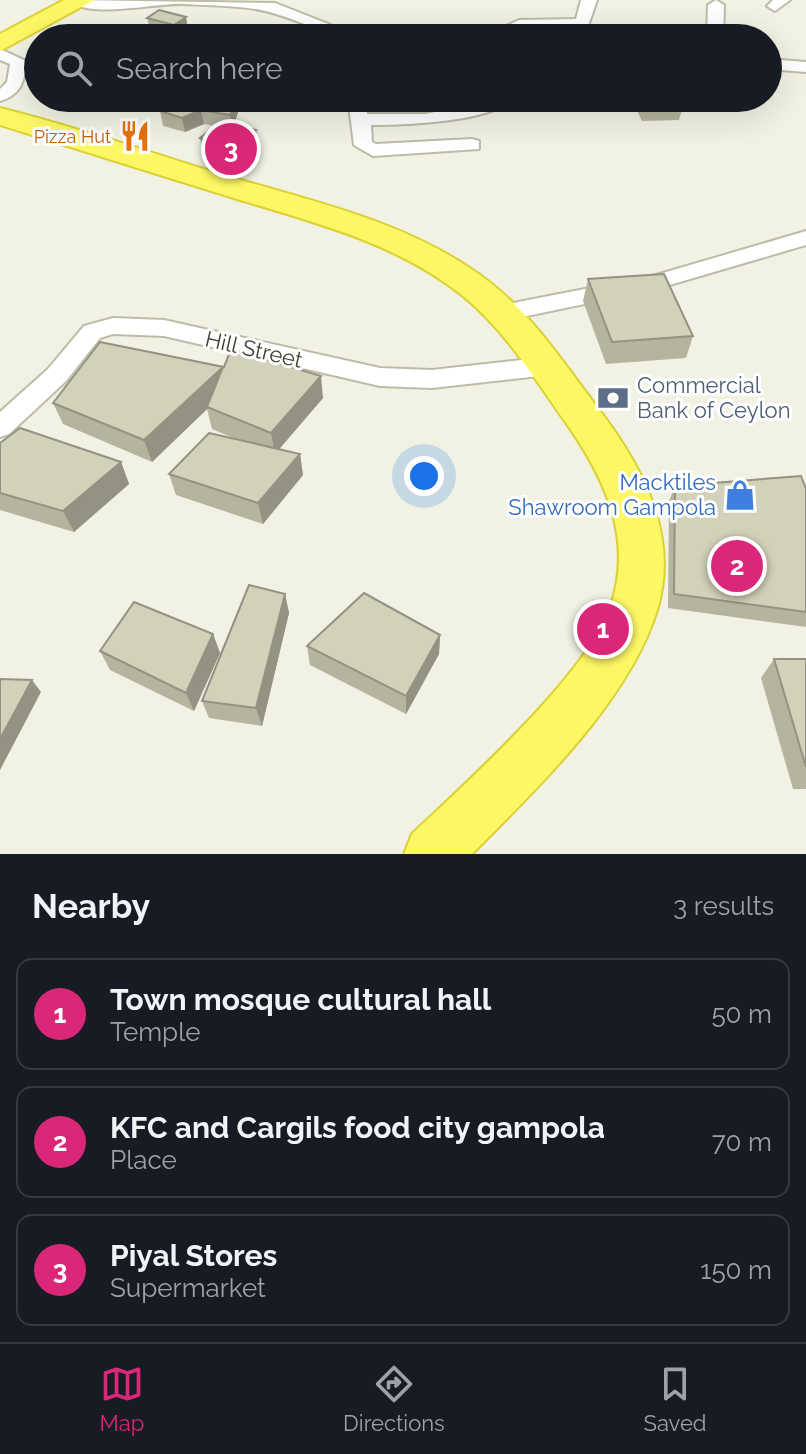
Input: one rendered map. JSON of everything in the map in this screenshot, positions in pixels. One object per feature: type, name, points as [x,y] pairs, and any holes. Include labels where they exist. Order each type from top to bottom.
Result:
[{"type":"highway","points":[[37,24],[80,1]]},
{"type":"highway","points":[[0,44],[24,31]]},
{"type":"highway","points":[[0,116],[367,229],[431,257],[503,313],[548,366],[624,478],[638,532],[641,583],[618,649],[599,677],[526,758],[432,854]]},
{"type":"street","points":[[80,1],[117,5],[176,0]]},
{"type":"street","points":[[188,0],[253,2],[318,24]]},
{"type":"street","points":[[585,24],[589,0]]},
{"type":"street","points":[[713,2],[714,24]]},
{"type":"street","points":[[0,54],[18,61],[17,82],[13,90],[0,96]]},
{"type":"street","points":[[782,65],[806,67]]},
{"type":"street","points":[[358,112],[362,120],[363,145],[373,150],[472,145]]},
{"type":"street","points":[[362,120],[426,119],[459,112]]},
{"type":"street","points":[[503,313],[556,305],[758,255],[806,238]]},
{"type":"street","name":"Hill Street","points":[[0,427],[57,375],[92,332],[113,326],[164,328],[380,377],[432,379],[548,366]]},
{"type":"building","points":[[159,10],[186,17],[176,24],[147,18]]},
{"type":"building","points":[[163,112],[196,112],[182,118]]},
{"type":"building","points":[[221,121],[256,130],[235,148],[200,138]]},
{"type":"building","points":[[664,274],[693,336],[612,342],[588,279]]},
{"type":"building","points":[[100,342],[224,367],[231,349],[321,376],[271,433],[207,407],[223,367],[144,440],[53,403]]},
{"type":"building","points":[[20,428],[121,462],[63,511],[0,493],[0,443]]},
{"type":"building","points":[[209,433],[300,454],[258,503],[169,474]]},
{"type":"building","points":[[801,476],[806,489],[806,612],[674,594],[675,486]]},
{"type":"building","points":[[249,585],[285,594],[256,708],[202,701]]},
{"type":"building","points":[[364,593],[440,635],[406,696],[307,646]]},
{"type":"building","points":[[134,602],[213,634],[186,693],[100,651]]},
{"type":"building","points":[[774,659],[806,659],[806,767]]},
{"type":"building","points":[[0,679],[32,680],[0,739]]},
{"type":"place","name":"Pizza Hut","points":[[135,136]]},
{"type":"place","name":"Piyal Stores","points":[[231,149]]},
{"type":"place","name":"Commercial Bank of Ceylon","points":[[613,398]]},
{"type":"place","name":"Macktiles Shawroom Gampola","points":[[740,495]]},
{"type":"place","name":"KFC and Cargils food city gampola","points":[[737,566]]},
{"type":"place","name":"Town mosque cultural hall","points":[[603,629]]}]
